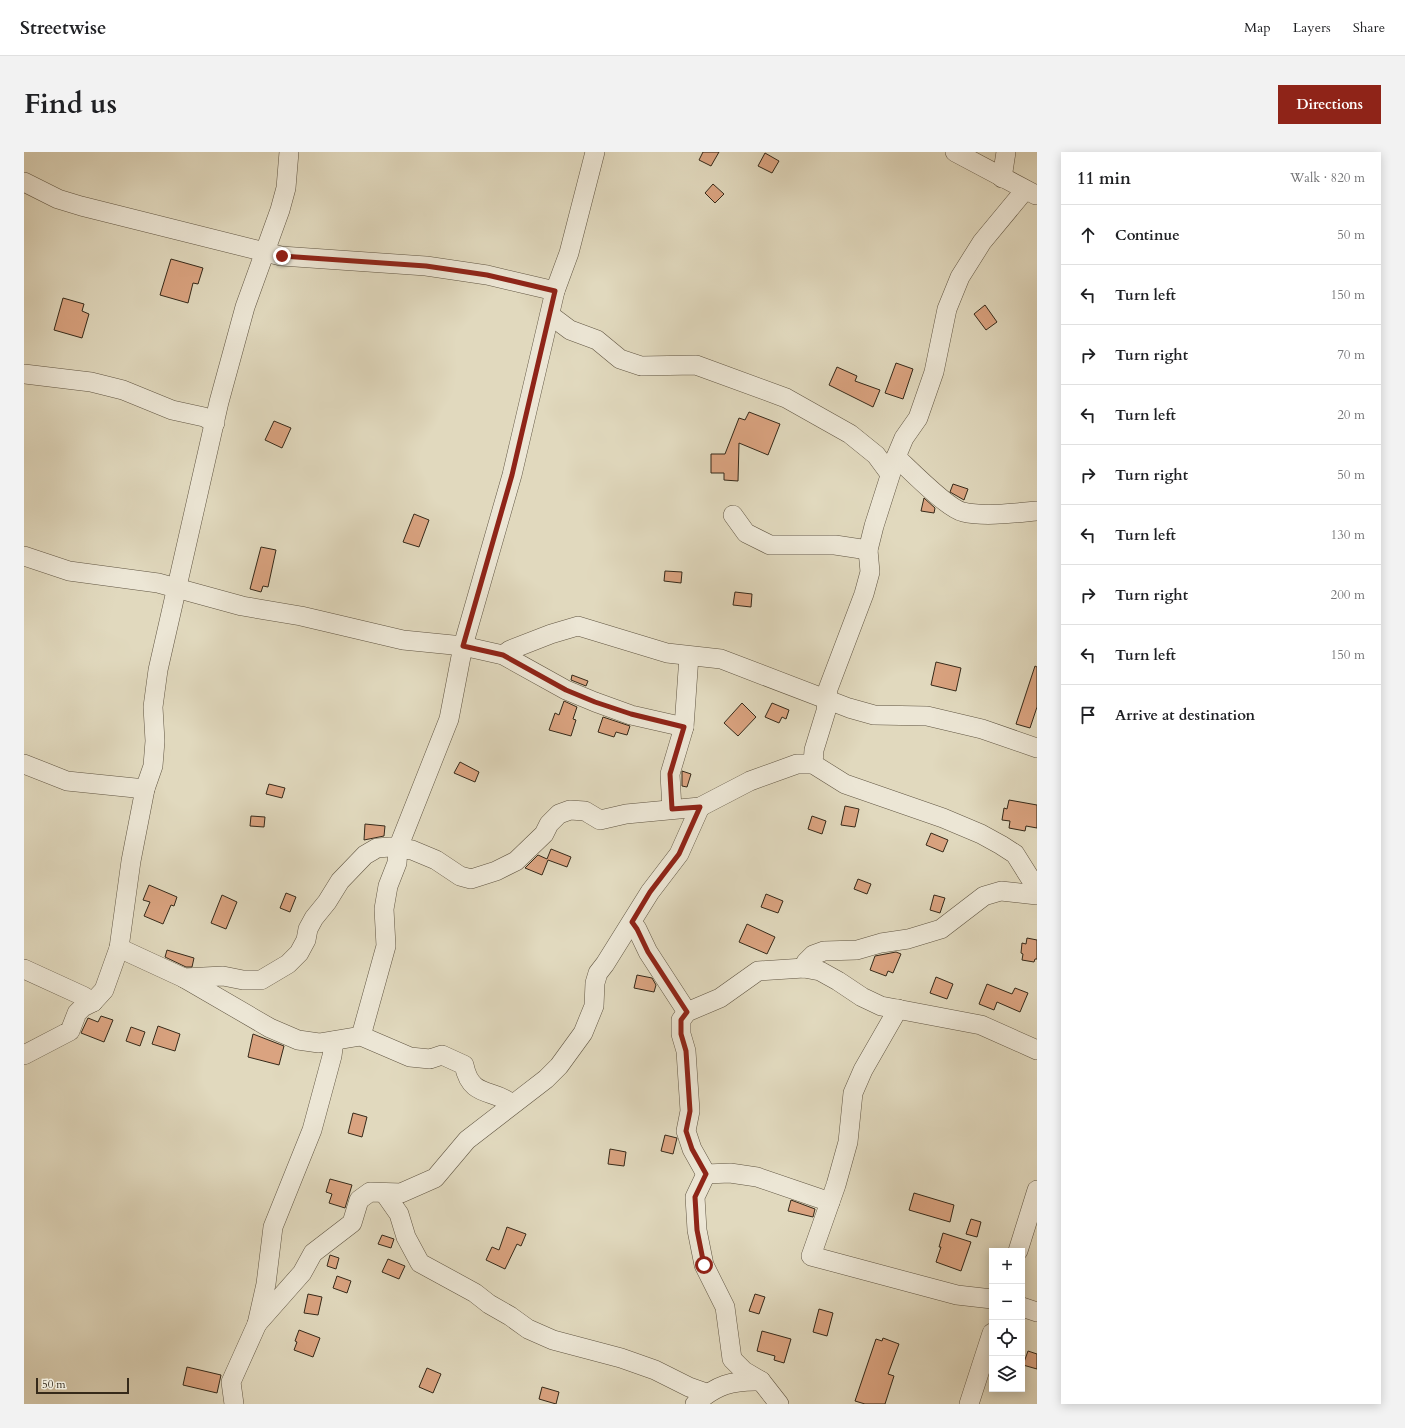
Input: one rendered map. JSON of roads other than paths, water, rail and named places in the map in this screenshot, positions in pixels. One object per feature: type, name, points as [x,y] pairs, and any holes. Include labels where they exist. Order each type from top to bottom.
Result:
[{"type":"street","points":[[24,1055],[70,1031],[76,1013],[83,1007],[93,1002],[104,990],[119,948],[130,861],[145,789],[153,766],[155,741],[153,707],[158,670],[215,423],[245,307],[280,210],[286,188],[289,152]]},
{"type":"street","points":[[361,1036],[386,946],[384,909],[388,886],[397,863],[398,848],[449,719],[463,646],[512,475],[555,291],[569,253],[595,152]]},
{"type":"street","points":[[812,764],[814,750],[826,711],[828,689],[864,594],[870,572],[868,550],[893,465],[904,438],[918,418],[934,372],[948,309],[960,277],[982,242],[1031,193],[955,152]]},
{"type":"street","points":[[1002,178],[1006,152]]},
{"type":"street","points":[[24,182],[58,199],[80,206],[282,256],[434,267],[487,275],[555,291]]},
{"type":"street","points":[[550,315],[570,330],[598,340],[620,359],[641,366],[696,365],[786,398],[850,434],[876,454],[962,512],[1006,514],[1037,511]]},
{"type":"street","points":[[24,374],[91,382],[123,390],[172,410],[204,418],[215,423]]},
{"type":"street","points":[[733,515],[746,532],[770,544],[835,545],[868,550]]},
{"type":"street","points":[[24,556],[69,570],[158,583],[242,606],[301,616],[403,640],[463,646],[503,655],[566,690],[581,696],[631,714],[684,727]]},
{"type":"street","points":[[503,655],[510,650],[544,636],[578,626],[667,654],[721,659],[874,715],[927,716],[957,722],[1037,748]]},
{"type":"street","points":[[672,809],[670,774],[684,727],[689,656]]},
{"type":"street","points":[[24,764],[67,781],[145,789]]},
{"type":"street","points":[[184,978],[223,976],[243,980],[261,980],[288,964],[299,953],[306,940],[308,930],[314,918],[352,867],[365,855],[377,848],[398,848],[425,855],[448,867],[460,876],[470,879],[496,871],[516,861],[544,834],[549,824],[559,814],[570,810],[585,811],[600,820],[626,814],[700,807],[750,781],[797,764],[812,764],[846,784],[943,818],[981,834],[1015,854],[1037,889]]},
{"type":"street","points":[[257,1324],[302,1273],[313,1253],[352,1223],[359,1200],[370,1192],[385,1194],[401,1193],[435,1178],[467,1140],[546,1079],[559,1066],[583,1033],[594,1006],[595,983],[598,973],[650,892],[679,854],[700,807]]},
{"type":"street","points":[[804,968],[806,962],[813,955],[824,951],[857,950],[880,943],[908,939],[941,929],[984,896],[1001,891],[1037,895]]},
{"type":"street","points":[[632,922],[648,952],[687,1012]]},
{"type":"street","points":[[119,948],[184,978],[270,1028],[298,1040],[320,1043],[361,1036],[410,1057],[430,1059],[442,1055],[464,1065],[467,1077],[481,1091],[508,1100],[512,1104]]},
{"type":"street","points":[[706,1174],[692,1149],[686,1131],[690,1111],[686,1051],[681,1034],[681,1020],[687,1012],[720,998],[758,971],[804,968],[820,971],[862,997],[881,1006],[981,1025],[1037,1050]]},
{"type":"street","points":[[24,969],[77,993],[93,1002]]},
{"type":"street","points":[[898,1010],[863,1070],[852,1093],[848,1142],[830,1202],[811,1256],[957,1295],[989,1299]]},
{"type":"street","points":[[234,1404],[231,1382],[257,1324],[266,1284],[273,1227],[312,1130],[332,1056],[334,1041]]},
{"type":"street","points":[[706,1174],[730,1173],[757,1177],[830,1202]]},
{"type":"street","points":[[706,1174],[695,1197],[697,1230],[704,1265],[725,1307],[732,1359],[744,1371],[760,1381],[779,1404]]},
{"type":"street","points":[[1019,1248],[1037,1190]]},
{"type":"street","points":[[385,1194],[399,1214],[406,1237],[420,1263],[443,1274],[475,1293],[489,1304],[510,1316],[528,1329],[553,1340],[621,1358],[655,1370],[689,1387],[701,1399],[722,1385],[742,1381],[760,1381]]},
{"type":"street","points":[[1025,1308],[1037,1312]]},
{"type":"street","points":[[969,1404],[989,1342]]}]
